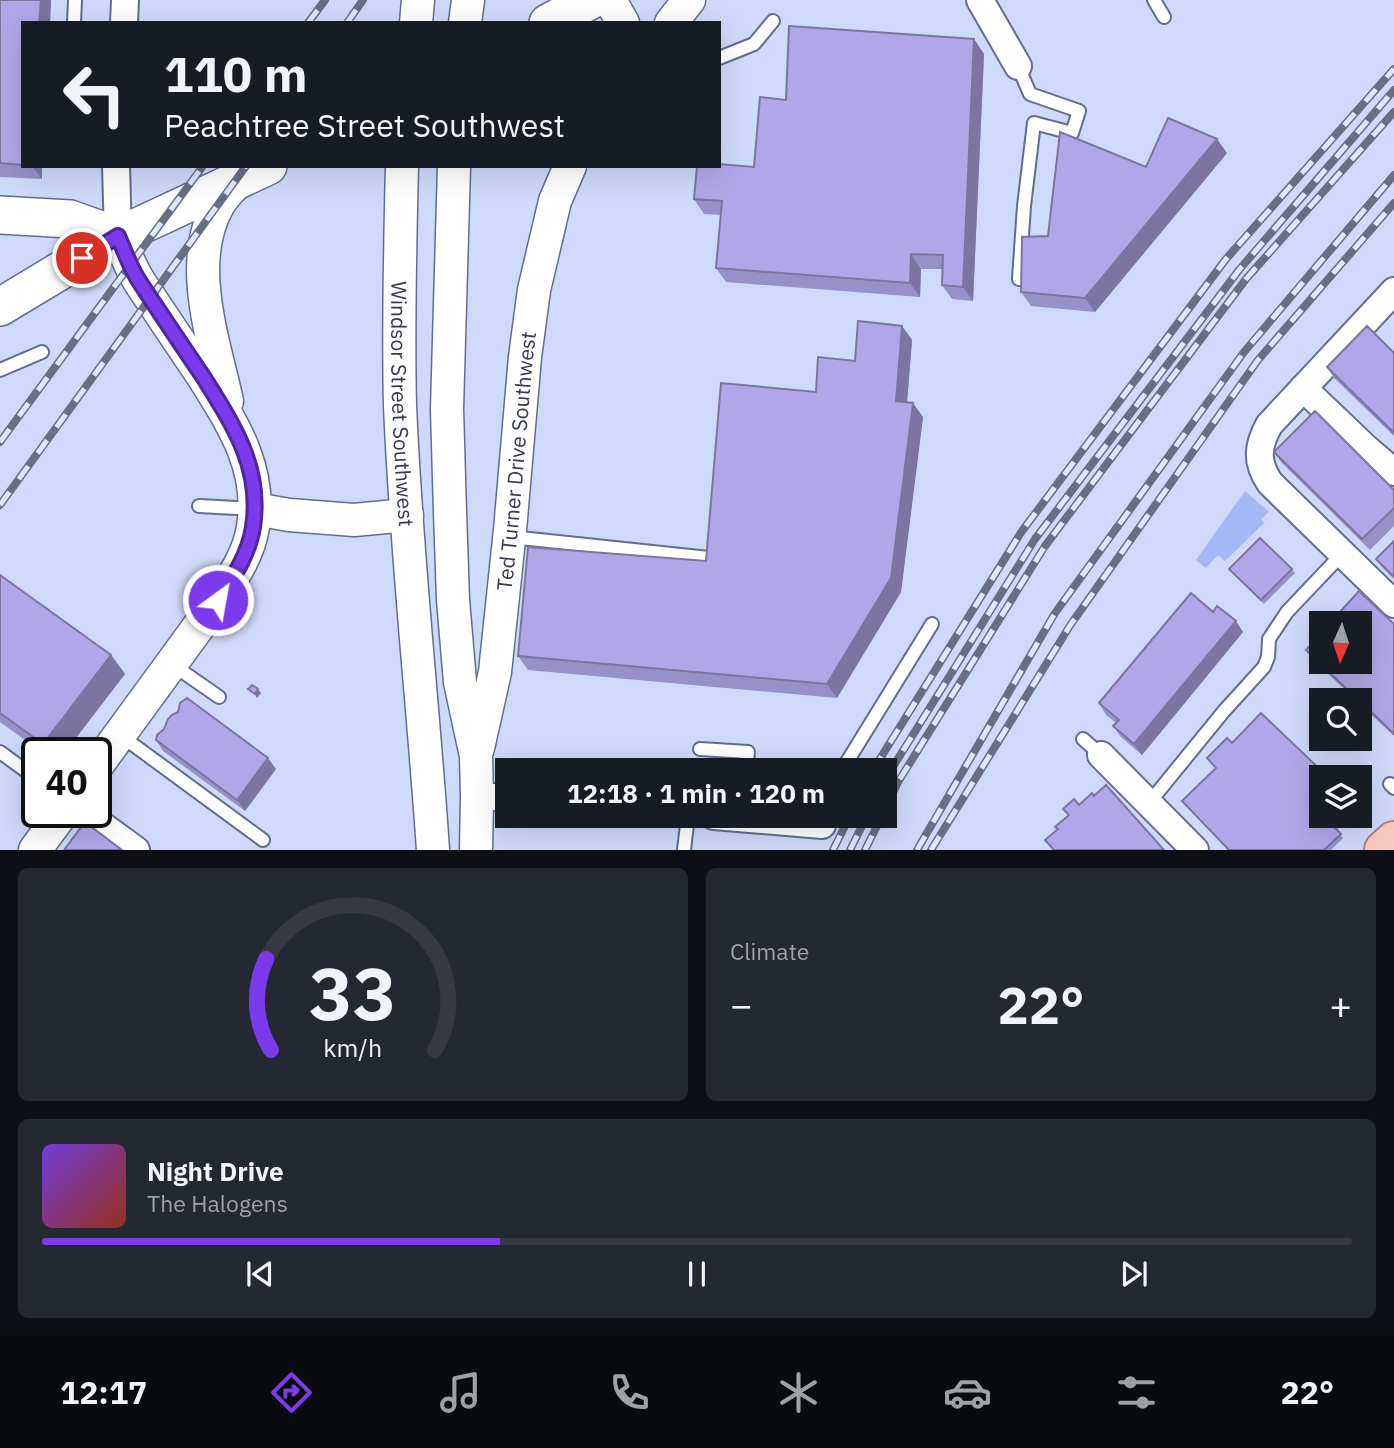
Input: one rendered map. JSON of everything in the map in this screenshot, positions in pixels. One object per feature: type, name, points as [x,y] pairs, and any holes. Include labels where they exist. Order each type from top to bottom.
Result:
[{"type":"main road","points":[[552,21],[591,0]]},
{"type":"main road","points":[[0,307],[118,236],[254,173]]},
{"type":"main road","points":[[0,215],[70,219],[118,236]]},
{"type":"main road","points":[[1384,849],[1394,841]]},
{"type":"street","points":[[124,21],[125,0]]},
{"type":"street","points":[[416,21],[418,0]]},
{"type":"street","points":[[465,21],[468,0]]},
{"type":"street","points":[[610,0],[622,21]]},
{"type":"street","points":[[673,21],[689,0]]},
{"type":"street","points":[[980,0],[1018,66]]},
{"type":"street","points":[[112,745],[235,574],[248,547],[255,509],[251,470],[232,423],[139,281],[118,236],[116,168]]},
{"type":"street","name":"Windsor Street Southwest","points":[[402,168],[399,353],[401,407],[433,849]]},
{"type":"street","name":"Ted Turner Drive Southwest","points":[[454,168],[447,409],[453,600],[460,682],[476,757],[492,797],[476,849]]},
{"type":"street","name":"Ted Turner Drive Southwest","points":[[476,757],[495,671],[525,357],[534,290],[555,201],[569,168]]},
{"type":"street","points":[[232,423],[203,292],[202,261],[205,243],[219,204],[254,173]]},
{"type":"street","points":[[1394,290],[1269,425],[1263,436],[1259,461],[1270,483],[1394,604]]},
{"type":"street","points":[[1303,388],[1394,472]]},
{"type":"street","points":[[255,509],[289,515],[354,520],[407,515]]},
{"type":"street","points":[[1092,747],[1195,849]]},
{"type":"street","points":[[35,849],[51,828]]},
{"type":"street","points":[[106,828],[136,849]]},
{"type":"lane","points":[[74,21],[75,0]]},
{"type":"lane","points":[[1154,0],[1164,17]]},
{"type":"lane","points":[[721,57],[754,44],[773,21]]},
{"type":"lane","points":[[1018,66],[1030,94],[1079,111],[1072,133],[1034,123],[1019,279]]},
{"type":"lane","points":[[0,370],[42,352]]},
{"type":"lane","points":[[199,506],[255,509]]},
{"type":"lane","points":[[509,537],[709,558]]},
{"type":"lane","points":[[1149,803],[1224,711],[1264,667],[1268,657],[1269,639],[1287,612],[1342,554]]},
{"type":"lane","points":[[849,758],[932,624]]},
{"type":"lane","points":[[171,664],[219,697]]},
{"type":"lane","points":[[120,734],[263,840]]},
{"type":"lane","points":[[700,749],[747,752],[747,758]]},
{"type":"lane","points":[[0,752],[21,767]]},
{"type":"lane","points":[[684,849],[687,828]]},
{"type":"water","points":[[1245,491],[1269,512],[1261,519],[1264,523],[1225,561],[1218,555],[1206,568],[1196,560]]},
{"type":"building","points":[[0,0],[41,0],[39,21],[21,21],[21,165],[0,163]]},
{"type":"building","points":[[789,26],[974,39],[963,287],[942,285],[943,255],[911,254],[910,283],[716,268],[722,201],[694,199],[697,168],[721,168],[721,164],[754,167],[760,97],[786,100]]},
{"type":"building","points":[[1168,118],[1217,139],[1085,298],[1021,292],[1022,237],[1048,236],[1060,132],[1146,167]]},
{"type":"building","points":[[858,321],[902,326],[896,401],[913,403],[891,578],[827,684],[518,656],[528,547],[706,561],[721,383],[816,392],[818,357],[855,361]]},
{"type":"building","points":[[1367,326],[1394,353],[1394,433],[1327,367]]},
{"type":"building","points":[[1315,411],[1394,490],[1394,508],[1362,539],[1274,452]]},
{"type":"building","points":[[1260,538],[1292,569],[1261,600],[1229,569]]},
{"type":"building","points":[[1394,541],[1394,577],[1376,559]]},
{"type":"building","points":[[0,575],[111,655],[48,737],[33,737],[0,713]]},
{"type":"building","points":[[1359,591],[1394,624],[1394,734],[1372,713],[1372,688],[1346,688],[1331,674],[1372,674],[1372,611],[1341,611]]},
{"type":"building","points":[[1191,593],[1213,612],[1217,606],[1236,621],[1134,744],[1113,726],[1119,720],[1099,703]]},
{"type":"building","points":[[252,685],[258,689],[255,694],[248,689]]},
{"type":"building","points":[[187,698],[268,758],[237,800],[156,740],[168,719],[178,712],[180,703]]},
{"type":"building","points":[[1261,713],[1315,765],[1309,765],[1309,828],[1335,828],[1341,834],[1324,850],[1229,850],[1182,801],[1216,768],[1207,758],[1227,738],[1232,743]]},
{"type":"building","points":[[1106,785],[1164,850],[1054,850],[1045,840],[1069,815],[1063,809],[1074,799],[1079,805]]},
{"type":"building","points":[[80,828],[93,828],[122,850],[64,850]]},
{"type":"railway","points":[[309,21],[325,0]]},
{"type":"railway","points":[[348,21],[363,0]]},
{"type":"railway","points":[[880,758],[1022,531],[1226,259],[1394,69]]},
{"type":"railway","points":[[897,760],[1035,539],[1239,270],[1394,90]]},
{"type":"railway","points":[[897,784],[1045,546],[1246,279],[1394,112]]},
{"type":"railway","points":[[0,442],[202,168]]},
{"type":"railway","points":[[0,505],[245,168]]},
{"type":"railway","points":[[917,850],[1055,613],[1244,352],[1394,175]]},
{"type":"railway","points":[[931,850],[1071,624],[1258,360],[1394,203]]},
{"type":"railway","points":[[833,850],[844,828]]},
{"type":"railway","points":[[850,850],[861,828]]},
{"type":"railway","points":[[865,850],[876,828]]},
{"type":"route","points":[[82,258],[118,236],[139,281],[232,423],[244,448],[255,492],[253,528],[248,547],[235,574],[218,600]]}]
